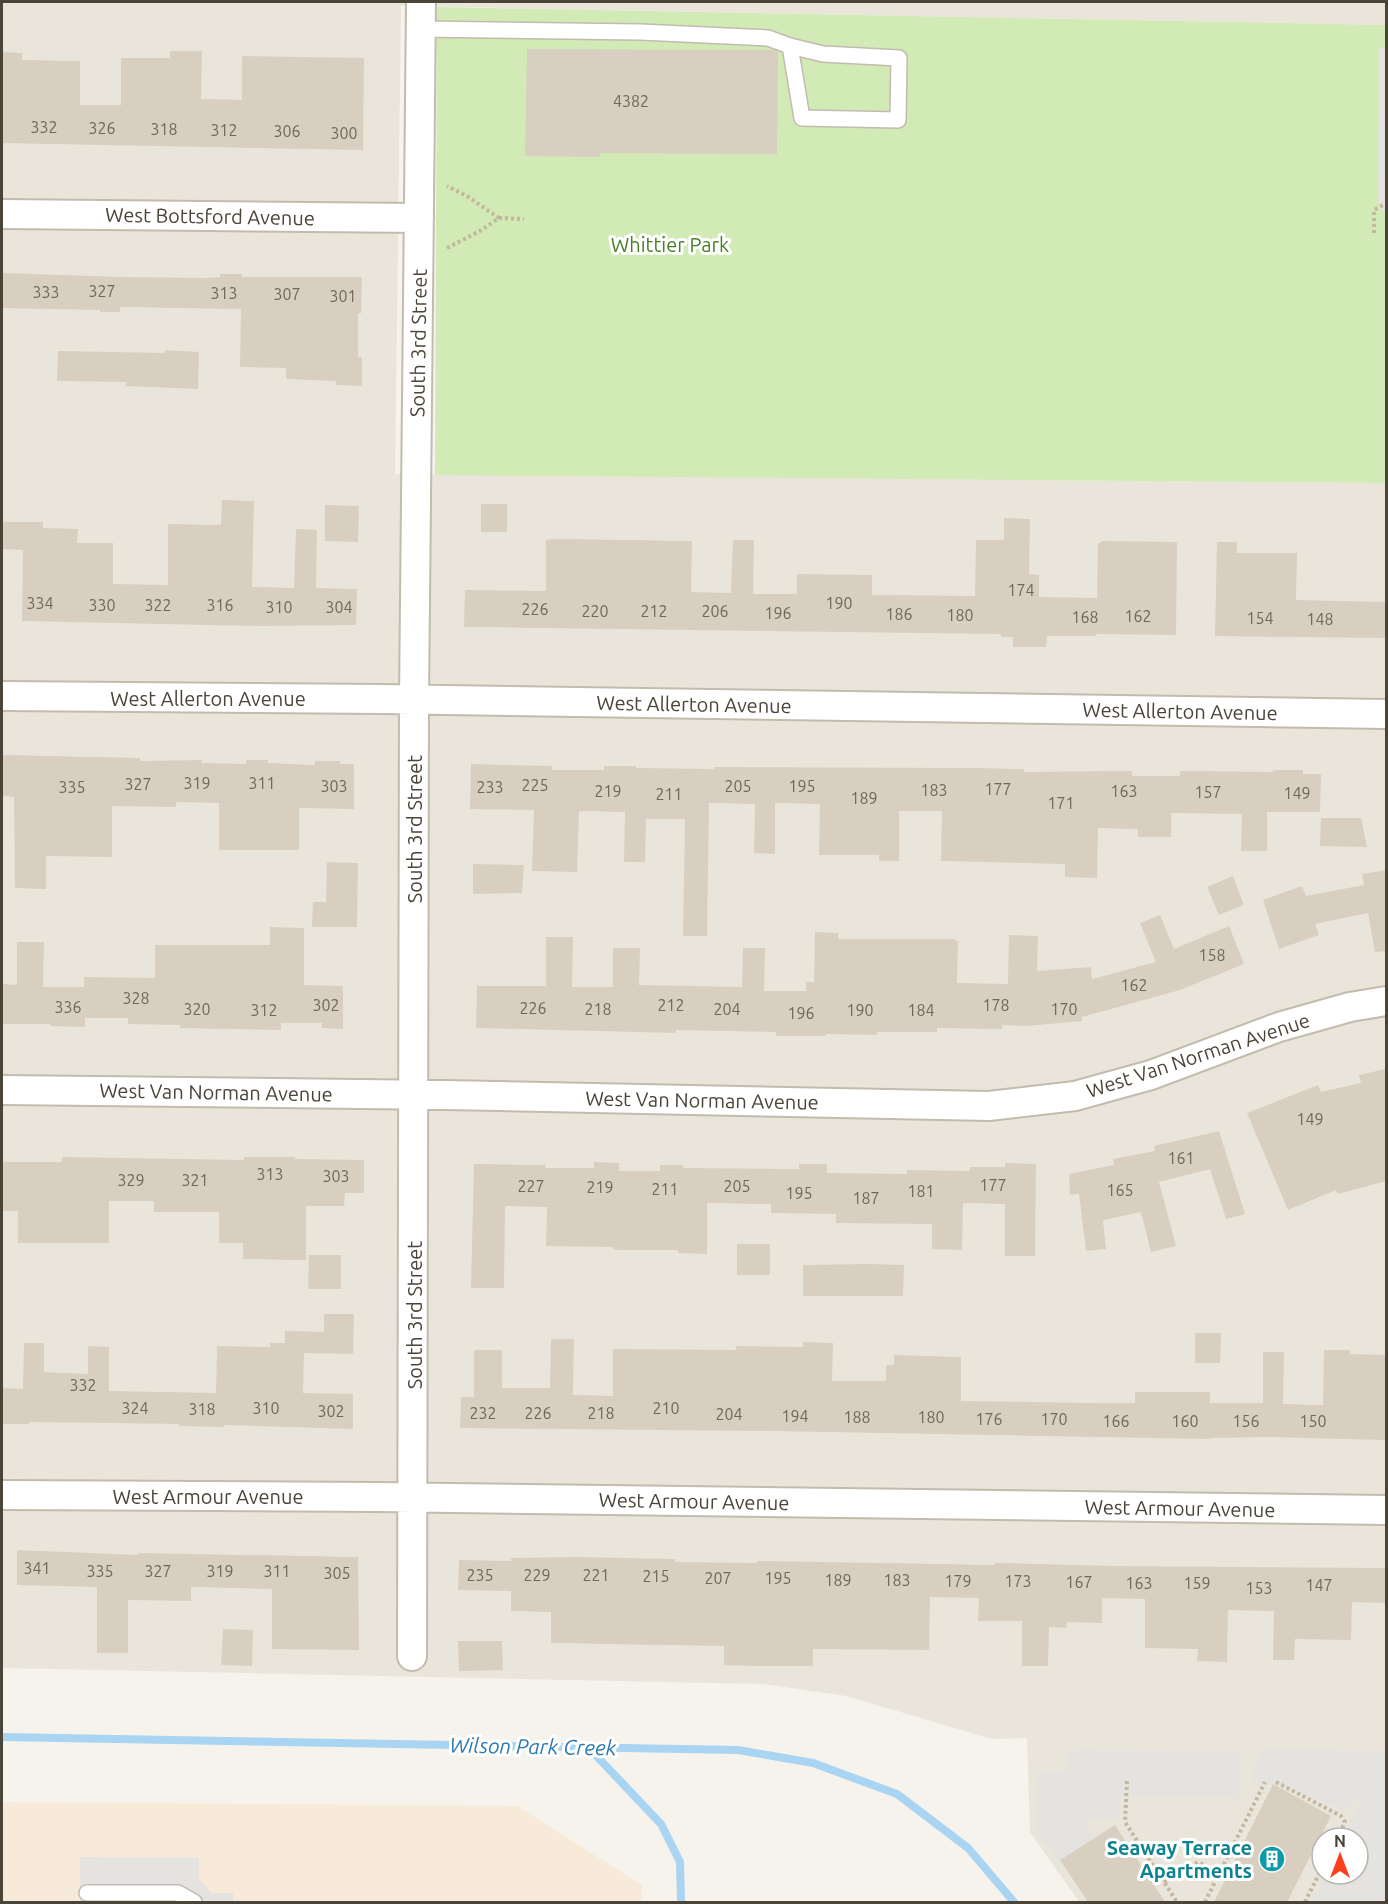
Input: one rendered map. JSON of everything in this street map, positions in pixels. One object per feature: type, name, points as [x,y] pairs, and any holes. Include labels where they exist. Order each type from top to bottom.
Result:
[{"type":"street","name":"South 3rd Street","points":[[412,1656],[414,700],[421,15]]},
{"type":"street","name":"West Bottsford Avenue","points":[[2,214],[419,218]]},
{"type":"street","name":"West Allerton Avenue","points":[[2,696],[1386,714]]},
{"type":"street","name":"West Van Norman Avenue","points":[[2,1090],[414,1094],[989,1106],[1075,1096],[1151,1075],[1279,1027],[1350,1006],[1386,1000]]},
{"type":"street","name":"West Armour Avenue","points":[[2,1495],[1386,1510]]},
{"type":"lane","points":[[421,15],[663,33],[768,38],[824,54],[899,58],[898,120],[802,118],[790,46]]},
{"type":"lane","points":[[87,1893],[178,1893],[194,1902]]},
{"type":"path","points":[[447,186],[467,196],[499,218],[524,219]]},
{"type":"path","points":[[1374,233],[1374,210],[1386,205]]},
{"type":"path","points":[[447,248],[499,218]]},
{"type":"path","points":[[1127,1781],[1125,1822],[1177,1902]]},
{"type":"path","points":[[1204,1902],[1265,1782]]},
{"type":"path","points":[[1276,1782],[1341,1816],[1345,1822],[1343,1826]]},
{"type":"path","points":[[1164,1882],[1198,1862],[1220,1872]]},
{"type":"path","points":[[1305,1902],[1313,1886]]},
{"type":"shaded area","points":[[2,2],[1386,2],[1386,25],[401,6],[395,474],[1386,483],[1386,1902],[1079,1902],[1030,1832],[1027,1738],[992,1739],[846,1696],[763,1684],[2,1668]]},
{"type":"shaded area","points":[[1386,47],[1386,210],[1380,210],[1378,202],[1379,48]]},
{"type":"shaded area","points":[[1263,1749],[1386,1751],[1386,1902],[1312,1902],[1320,1886],[1370,1886],[1370,1826],[1348,1826],[1360,1801],[1354,1802],[1344,1811],[1285,1785],[1253,1785],[1255,1761]]},
{"type":"shaded area","points":[[1066,1750],[1241,1751],[1238,1798],[1120,1798],[1120,1819],[1083,1819],[1097,1840],[1060,1863],[1038,1833],[1036,1772],[1066,1772]]},
{"type":"shaded area","points":[[2,1802],[517,1806],[642,1885],[641,1902],[2,1902]]},
{"type":"shaded area","points":[[80,1857],[199,1858],[199,1879],[212,1893],[233,1893],[233,1902],[80,1902]]},
{"type":"green space","name":"Whittier Park","points":[[437,7],[1386,25],[1386,483],[435,475]]},
{"type":"building","points":[[527,49],[773,50],[778,52],[777,154],[600,153],[600,157],[525,156]]},
{"type":"building","points":[[170,51],[202,51],[201,99],[242,100],[242,56],[364,58],[363,150],[2,143],[2,52],[22,53],[22,60],[80,61],[80,105],[121,105],[121,58],[170,58]]},
{"type":"building","points":[[2,273],[206,278],[220,277],[220,274],[242,274],[242,277],[362,277],[361,313],[358,313],[358,357],[362,357],[362,386],[336,385],[336,381],[286,379],[286,368],[240,367],[241,309],[120,307],[120,312],[100,312],[100,310],[2,308]]},
{"type":"building","points":[[165,350],[199,352],[198,389],[125,386],[127,382],[57,381],[58,351],[165,353]]},
{"type":"building","points":[[222,500],[254,501],[252,587],[294,588],[296,529],[317,530],[316,588],[357,589],[356,625],[261,626],[22,621],[23,550],[2,549],[2,522],[43,522],[43,528],[78,529],[77,543],[113,543],[113,584],[168,585],[168,524],[221,525]]},
{"type":"building","points":[[481,504],[507,504],[507,532],[481,532]]},
{"type":"building","points":[[325,505],[359,506],[358,542],[325,541]]},
{"type":"building","points":[[1004,518],[1030,519],[1029,574],[1039,575],[1039,597],[1097,598],[1098,543],[1101,541],[1177,542],[1176,635],[1047,636],[1046,647],[1013,647],[1013,637],[1001,637],[1001,634],[464,627],[465,590],[546,591],[546,540],[555,539],[692,541],[691,592],[731,593],[733,540],[754,540],[753,594],[797,594],[797,574],[872,575],[872,595],[975,596],[976,540],[1004,540]]},
{"type":"building","points":[[1217,542],[1237,542],[1237,553],[1297,553],[1296,600],[1386,602],[1386,638],[1215,636]]},
{"type":"building","points":[[2,755],[140,758],[140,761],[202,760],[202,763],[246,764],[246,760],[315,765],[315,761],[340,761],[340,764],[354,764],[354,809],[299,808],[299,850],[219,850],[219,803],[176,802],[176,807],[112,806],[112,857],[46,856],[46,889],[15,888],[14,797],[2,796]]},
{"type":"building","points":[[471,764],[552,766],[552,770],[604,770],[604,766],[714,769],[714,767],[972,768],[1024,769],[1024,772],[1132,771],[1132,776],[1180,776],[1180,771],[1303,770],[1303,774],[1321,774],[1320,812],[1267,812],[1267,851],[1241,851],[1242,814],[1171,813],[1171,837],[1138,837],[1138,829],[1098,828],[1097,878],[1065,877],[1065,864],[941,861],[942,811],[899,811],[899,861],[879,861],[879,855],[819,855],[820,804],[775,803],[775,854],[754,853],[755,804],[709,803],[707,936],[683,936],[685,819],[646,819],[645,862],[624,862],[625,812],[579,811],[577,872],[532,871],[534,810],[470,809]]},
{"type":"building","points":[[1321,818],[1361,818],[1367,847],[1320,846]]},
{"type":"building","points":[[327,862],[358,863],[357,927],[312,927],[313,902],[326,902]]},
{"type":"building","points":[[473,864],[524,865],[522,893],[473,894]]},
{"type":"building","points":[[1386,870],[1386,951],[1375,952],[1368,913],[1315,924],[1319,935],[1279,949],[1263,900],[1302,886],[1306,896],[1364,885],[1362,874]]},
{"type":"building","points":[[1233,876],[1244,905],[1219,915],[1207,887]]},
{"type":"building","points":[[1160,915],[1174,949],[1229,926],[1244,964],[1180,990],[1082,1017],[1082,1021],[1027,1026],[1002,1025],[1002,1029],[937,1028],[937,1032],[877,1032],[877,1035],[776,1036],[776,1032],[676,1030],[676,1033],[476,1028],[477,986],[546,986],[546,937],[573,937],[572,987],[613,987],[613,948],[640,948],[639,985],[742,987],[743,948],[765,948],[764,991],[806,991],[806,982],[814,982],[815,932],[838,933],[838,939],[955,939],[958,941],[957,983],[1008,984],[1009,935],[1038,936],[1037,971],[1091,967],[1092,979],[1156,962],[1140,923]]},
{"type":"building","points":[[270,927],[304,928],[304,985],[343,986],[343,1029],[322,1028],[322,1023],[281,1023],[281,1030],[180,1028],[180,1025],[128,1024],[128,1018],[85,1018],[85,1027],[2,1024],[2,984],[17,985],[17,942],[44,942],[43,987],[84,987],[84,977],[155,978],[155,945],[270,945]]},
{"type":"building","points":[[1386,1069],[1386,1181],[1338,1194],[1336,1190],[1288,1210],[1247,1113],[1318,1085],[1321,1092],[1361,1083],[1359,1075]]},
{"type":"building","points":[[1219,1131],[1245,1214],[1226,1219],[1210,1169],[1159,1182],[1176,1246],[1151,1252],[1141,1212],[1103,1220],[1106,1249],[1086,1251],[1079,1194],[1070,1195],[1069,1174],[1114,1165],[1113,1159],[1155,1151],[1154,1146]]},
{"type":"building","points":[[62,1157],[244,1160],[244,1157],[295,1157],[295,1159],[364,1160],[364,1193],[345,1193],[344,1206],[306,1206],[306,1260],[243,1259],[243,1243],[219,1243],[219,1212],[154,1212],[154,1201],[109,1201],[109,1243],[18,1243],[18,1211],[2,1211],[2,1162],[62,1162]]},
{"type":"building","points":[[594,1162],[619,1163],[619,1171],[660,1171],[660,1165],[683,1165],[683,1168],[799,1169],[799,1164],[827,1164],[827,1173],[907,1174],[907,1170],[970,1171],[970,1167],[1005,1167],[1005,1163],[1036,1164],[1035,1256],[1005,1256],[1005,1204],[963,1203],[962,1250],[932,1249],[932,1224],[836,1223],[836,1214],[771,1213],[771,1204],[707,1203],[707,1254],[678,1253],[678,1250],[618,1250],[613,1247],[546,1246],[547,1207],[505,1206],[504,1288],[471,1288],[474,1164],[594,1168]]},
{"type":"building","points":[[737,1244],[770,1244],[770,1275],[737,1275]]},
{"type":"building","points":[[309,1255],[341,1255],[341,1289],[308,1289]]},
{"type":"building","points":[[803,1265],[904,1265],[903,1296],[803,1296]]},
{"type":"building","points":[[324,1314],[354,1314],[353,1354],[304,1353],[303,1393],[353,1394],[353,1429],[114,1423],[2,1424],[2,1388],[23,1389],[24,1343],[44,1343],[44,1372],[88,1374],[88,1346],[109,1347],[109,1391],[216,1393],[217,1346],[270,1347],[270,1343],[285,1343],[285,1331],[324,1332]]},
{"type":"building","points":[[1195,1333],[1221,1333],[1220,1363],[1195,1363]]},
{"type":"building","points":[[551,1339],[574,1339],[573,1395],[613,1396],[613,1349],[736,1350],[736,1346],[803,1347],[803,1342],[833,1343],[832,1381],[886,1381],[886,1365],[894,1365],[894,1355],[961,1357],[961,1401],[1092,1403],[1135,1403],[1135,1392],[1210,1392],[1210,1403],[1263,1403],[1263,1352],[1284,1352],[1283,1404],[1323,1405],[1324,1350],[1350,1350],[1350,1354],[1386,1355],[1386,1440],[460,1428],[461,1397],[474,1397],[474,1350],[502,1350],[502,1388],[550,1388]]},
{"type":"building","points":[[17,1550],[138,1555],[138,1553],[358,1557],[359,1650],[272,1649],[272,1589],[191,1587],[191,1601],[128,1600],[128,1653],[97,1653],[97,1587],[17,1585]]},
{"type":"building","points":[[511,1558],[675,1559],[675,1562],[1386,1568],[1386,1603],[1352,1602],[1351,1640],[1295,1639],[1294,1660],[1273,1660],[1274,1611],[1228,1610],[1227,1662],[1197,1661],[1198,1649],[1145,1648],[1145,1599],[1102,1598],[1102,1623],[1067,1622],[1066,1628],[1049,1627],[1048,1666],[1022,1666],[1022,1621],[978,1621],[979,1598],[930,1597],[929,1650],[813,1649],[813,1666],[751,1666],[724,1665],[724,1646],[551,1643],[551,1612],[511,1611],[511,1591],[458,1590],[459,1560],[511,1561]]},
{"type":"building","points":[[223,1629],[253,1630],[252,1666],[221,1665]]},
{"type":"building","points":[[458,1641],[502,1641],[503,1670],[459,1671]]},
{"type":"building","name":"Seaway Terrace Apartments","points":[[1273,1784],[1331,1816],[1326,1826],[1310,1826],[1310,1857],[1287,1902],[1214,1902]]},
{"type":"building","name":"Seaway Terrace Apartments","points":[[1115,1825],[1165,1902],[1088,1902],[1060,1860]]},
{"type":"waterway","name":"Wilson Park Creek","points":[[2,1737],[738,1750],[813,1763],[897,1794],[968,1848],[1014,1902]]},
{"type":"waterway","points":[[588,1747],[661,1824],[680,1862],[681,1902]]},
{"type":"place","name":"Seaway Terrace Apartments","points":[[1272,1859]]}]
